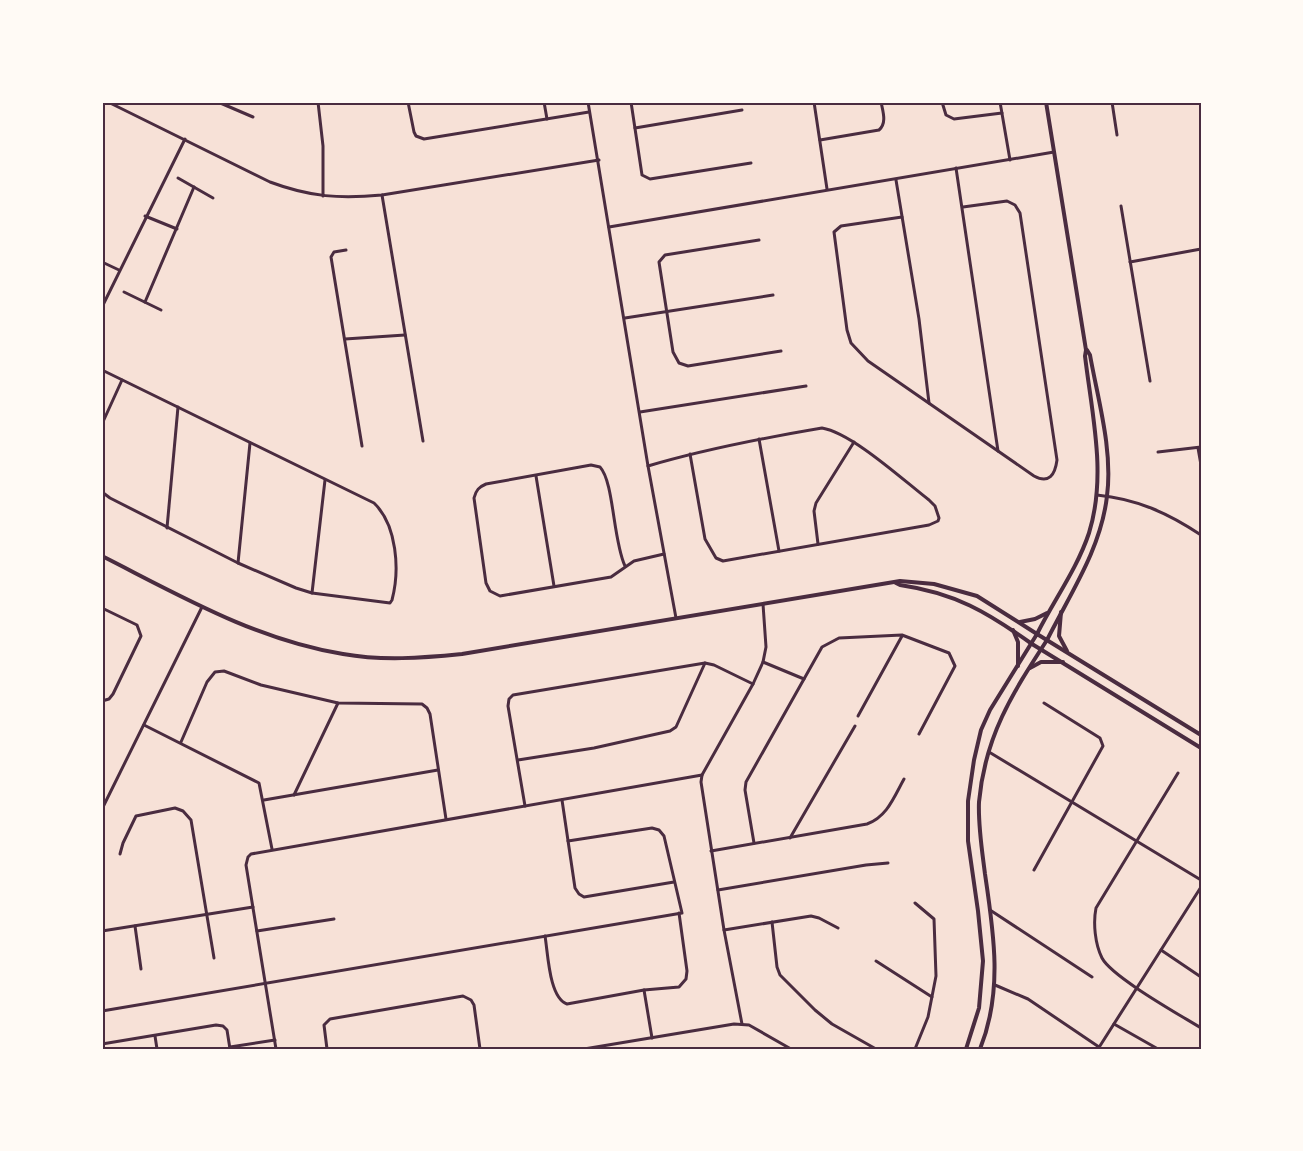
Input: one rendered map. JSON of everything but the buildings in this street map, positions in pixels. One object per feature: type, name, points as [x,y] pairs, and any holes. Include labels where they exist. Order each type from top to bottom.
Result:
[{"type":"street","points":[[108,102],[270,182],[291,190],[323,197],[349,198],[382,195],[599,160]]},
{"type":"street","points":[[218,102],[253,117]]},
{"type":"street","points":[[318,102],[323,197]]},
{"type":"street","points":[[408,102],[414,132],[416,136],[424,139],[589,112]]},
{"type":"street","points":[[544,102],[547,119]]},
{"type":"street","points":[[588,102],[648,466],[676,618]]},
{"type":"street","points":[[631,102],[642,175],[645,178],[750,163]]},
{"type":"street","points":[[814,102],[827,190]]},
{"type":"street","points":[[820,140],[879,130],[884,121],[881,102]]},
{"type":"street","points":[[942,102],[946,115],[954,119],[1002,113]]},
{"type":"street","points":[[1000,102],[1010,160]]},
{"type":"street","points":[[966,1049],[979,1008],[983,961],[968,841],[971,778],[979,738],[990,710],[1032,644],[1072,573],[1089,532],[1097,495],[1096,447],[1086,350],[1046,102]]},
{"type":"street","points":[[1112,102],[1118,135]]},
{"type":"street","points":[[635,128],[742,110]]},
{"type":"street","points":[[102,307],[185,139]]},
{"type":"street","points":[[609,227],[1055,152]]},
{"type":"street","points":[[956,168],[998,451]]},
{"type":"street","points":[[178,178],[213,198]]},
{"type":"street","points":[[896,180],[919,319],[929,403]]},
{"type":"street","points":[[145,302],[194,187]]},
{"type":"street","points":[[382,195],[423,441]]},
{"type":"street","points":[[902,217],[840,226],[834,232],[847,330],[851,343],[857,352],[998,451],[1042,480],[1048,480],[1053,475],[1057,460],[1020,213],[1015,205],[1007,201],[963,207]]},
{"type":"street","points":[[1121,206],[1150,381]]},
{"type":"street","points":[[145,216],[177,229]]},
{"type":"street","points":[[759,240],[665,255],[661,258],[659,262],[673,352],[679,363],[688,366],[781,351]]},
{"type":"street","points":[[1131,262],[1201,249]]},
{"type":"street","points":[[346,250],[333,252],[331,257],[362,446]]},
{"type":"street","points":[[102,262],[119,270]]},
{"type":"street","points":[[124,292],[161,310]]},
{"type":"street","points":[[625,318],[773,296]]},
{"type":"street","points":[[345,339],[405,335]]},
{"type":"street","points":[[980,1049],[990,1020],[995,985],[995,946],[980,843],[979,819],[983,777],[998,723],[1009,699],[1047,640],[1093,550],[1108,496],[1106,444],[1090,355],[1086,350]]},
{"type":"street","points":[[102,370],[374,503],[387,519],[395,554],[393,596],[390,603],[312,593],[237,563],[166,528],[102,492]]},
{"type":"street","points":[[102,424],[122,380]]},
{"type":"street","points":[[640,412],[806,386]]},
{"type":"street","points":[[166,528],[178,407]]},
{"type":"street","points":[[648,466],[690,454],[822,428],[835,431],[854,442],[935,506],[939,518],[938,521],[929,525],[723,561],[716,558],[705,539],[690,454]]},
{"type":"street","points":[[759,439],[779,551]]},
{"type":"street","points":[[818,544],[814,510],[816,503],[854,442]]},
{"type":"street","points":[[237,563],[250,443]]},
{"type":"street","points":[[1158,452],[1199,448],[1201,465]]},
{"type":"street","points":[[626,566],[617,541],[606,476],[600,467],[591,465],[486,484],[475,492],[486,583],[490,591],[500,596],[611,577],[634,561],[664,554]]},
{"type":"street","points":[[536,476],[554,586]]},
{"type":"street","points":[[312,593],[325,480]]},
{"type":"street","points":[[1097,495],[1137,501],[1154,507],[1201,534]]},
{"type":"street","points":[[102,556],[202,607],[276,638],[343,654],[409,658],[472,652],[900,581],[934,584],[977,596],[1201,735]]},
{"type":"street","points":[[896,582],[900,585],[949,595],[982,610],[1032,644],[1201,748]]},
{"type":"street","points":[[742,1024],[701,791],[702,775],[753,684],[762,662],[766,647],[763,603]]},
{"type":"street","points":[[102,809],[202,607]]},
{"type":"street","points":[[102,608],[137,626],[141,636],[113,694],[109,699],[102,701]]},
{"type":"street","points":[[1019,622],[1035,619],[1049,611]]},
{"type":"street","points":[[1060,612],[1059,636],[1069,653]]},
{"type":"street","points":[[1013,630],[1018,642],[1018,667]]},
{"type":"street","points":[[858,716],[902,635]]},
{"type":"street","points":[[754,843],[745,790],[746,782],[822,647],[830,641],[839,638],[902,635],[950,653],[955,666],[920,734]]},
{"type":"street","points":[[762,662],[804,679]]},
{"type":"street","points":[[1026,672],[1041,662],[1063,662]]},
{"type":"street","points":[[525,806],[508,706],[509,699],[513,695],[705,663],[753,684]]},
{"type":"street","points":[[518,760],[594,748],[670,731],[676,727],[705,663]]},
{"type":"street","points":[[181,742],[207,682],[215,672],[224,671],[261,685],[338,703],[422,704],[430,714],[446,819]]},
{"type":"street","points":[[294,795],[338,703]]},
{"type":"street","points":[[1034,870],[1103,748],[1100,738],[1044,703]]},
{"type":"street","points":[[144,725],[260,783],[272,849]]},
{"type":"street","points":[[790,838],[855,726]]},
{"type":"street","points":[[989,752],[1201,880]]},
{"type":"street","points":[[264,800],[438,770]]},
{"type":"street","points":[[1178,773],[1096,908],[1095,928],[1102,958],[1114,971],[1201,1028]]},
{"type":"street","points":[[276,1049],[246,865],[248,857],[254,852],[702,775]]},
{"type":"street","points":[[711,851],[875,821],[883,816],[904,779]]},
{"type":"street","points":[[562,800],[575,888],[579,894],[584,897],[674,882]]},
{"type":"street","points":[[120,854],[136,816],[175,808],[183,811],[191,820],[214,958]]},
{"type":"street","points":[[545,935],[554,992],[562,1002],[567,1004],[644,990],[679,987],[686,979],[687,971],[679,914],[682,913],[664,836],[659,830],[652,828],[568,841]]},
{"type":"street","points":[[717,890],[866,864],[888,863]]},
{"type":"street","points":[[995,985],[1028,999],[1099,1048],[1201,887]]},
{"type":"street","points":[[915,903],[934,919],[936,924],[936,976],[928,1017],[915,1049]]},
{"type":"street","points":[[102,931],[253,906]]},
{"type":"street","points":[[990,910],[1092,977]]},
{"type":"street","points":[[102,1011],[679,914]]},
{"type":"street","points":[[724,930],[811,916],[838,928]]},
{"type":"street","points":[[257,931],[334,919]]},
{"type":"street","points":[[772,922],[780,975],[832,1024],[876,1049]]},
{"type":"street","points":[[135,926],[141,969]]},
{"type":"street","points":[[1161,950],[1201,976]]},
{"type":"street","points":[[876,961],[932,997]]},
{"type":"street","points":[[644,990],[652,1038]]},
{"type":"street","points":[[327,1049],[324,1025],[330,1018],[463,996],[471,1000],[474,1005],[480,1049]]},
{"type":"street","points":[[584,1049],[725,1024],[742,1024],[761,1030],[791,1049]]},
{"type":"street","points":[[1114,1024],[1158,1049]]},
{"type":"street","points":[[102,1044],[216,1025],[223,1026],[227,1030],[230,1048],[275,1040]]},
{"type":"street","points":[[155,1035],[157,1049]]}]
